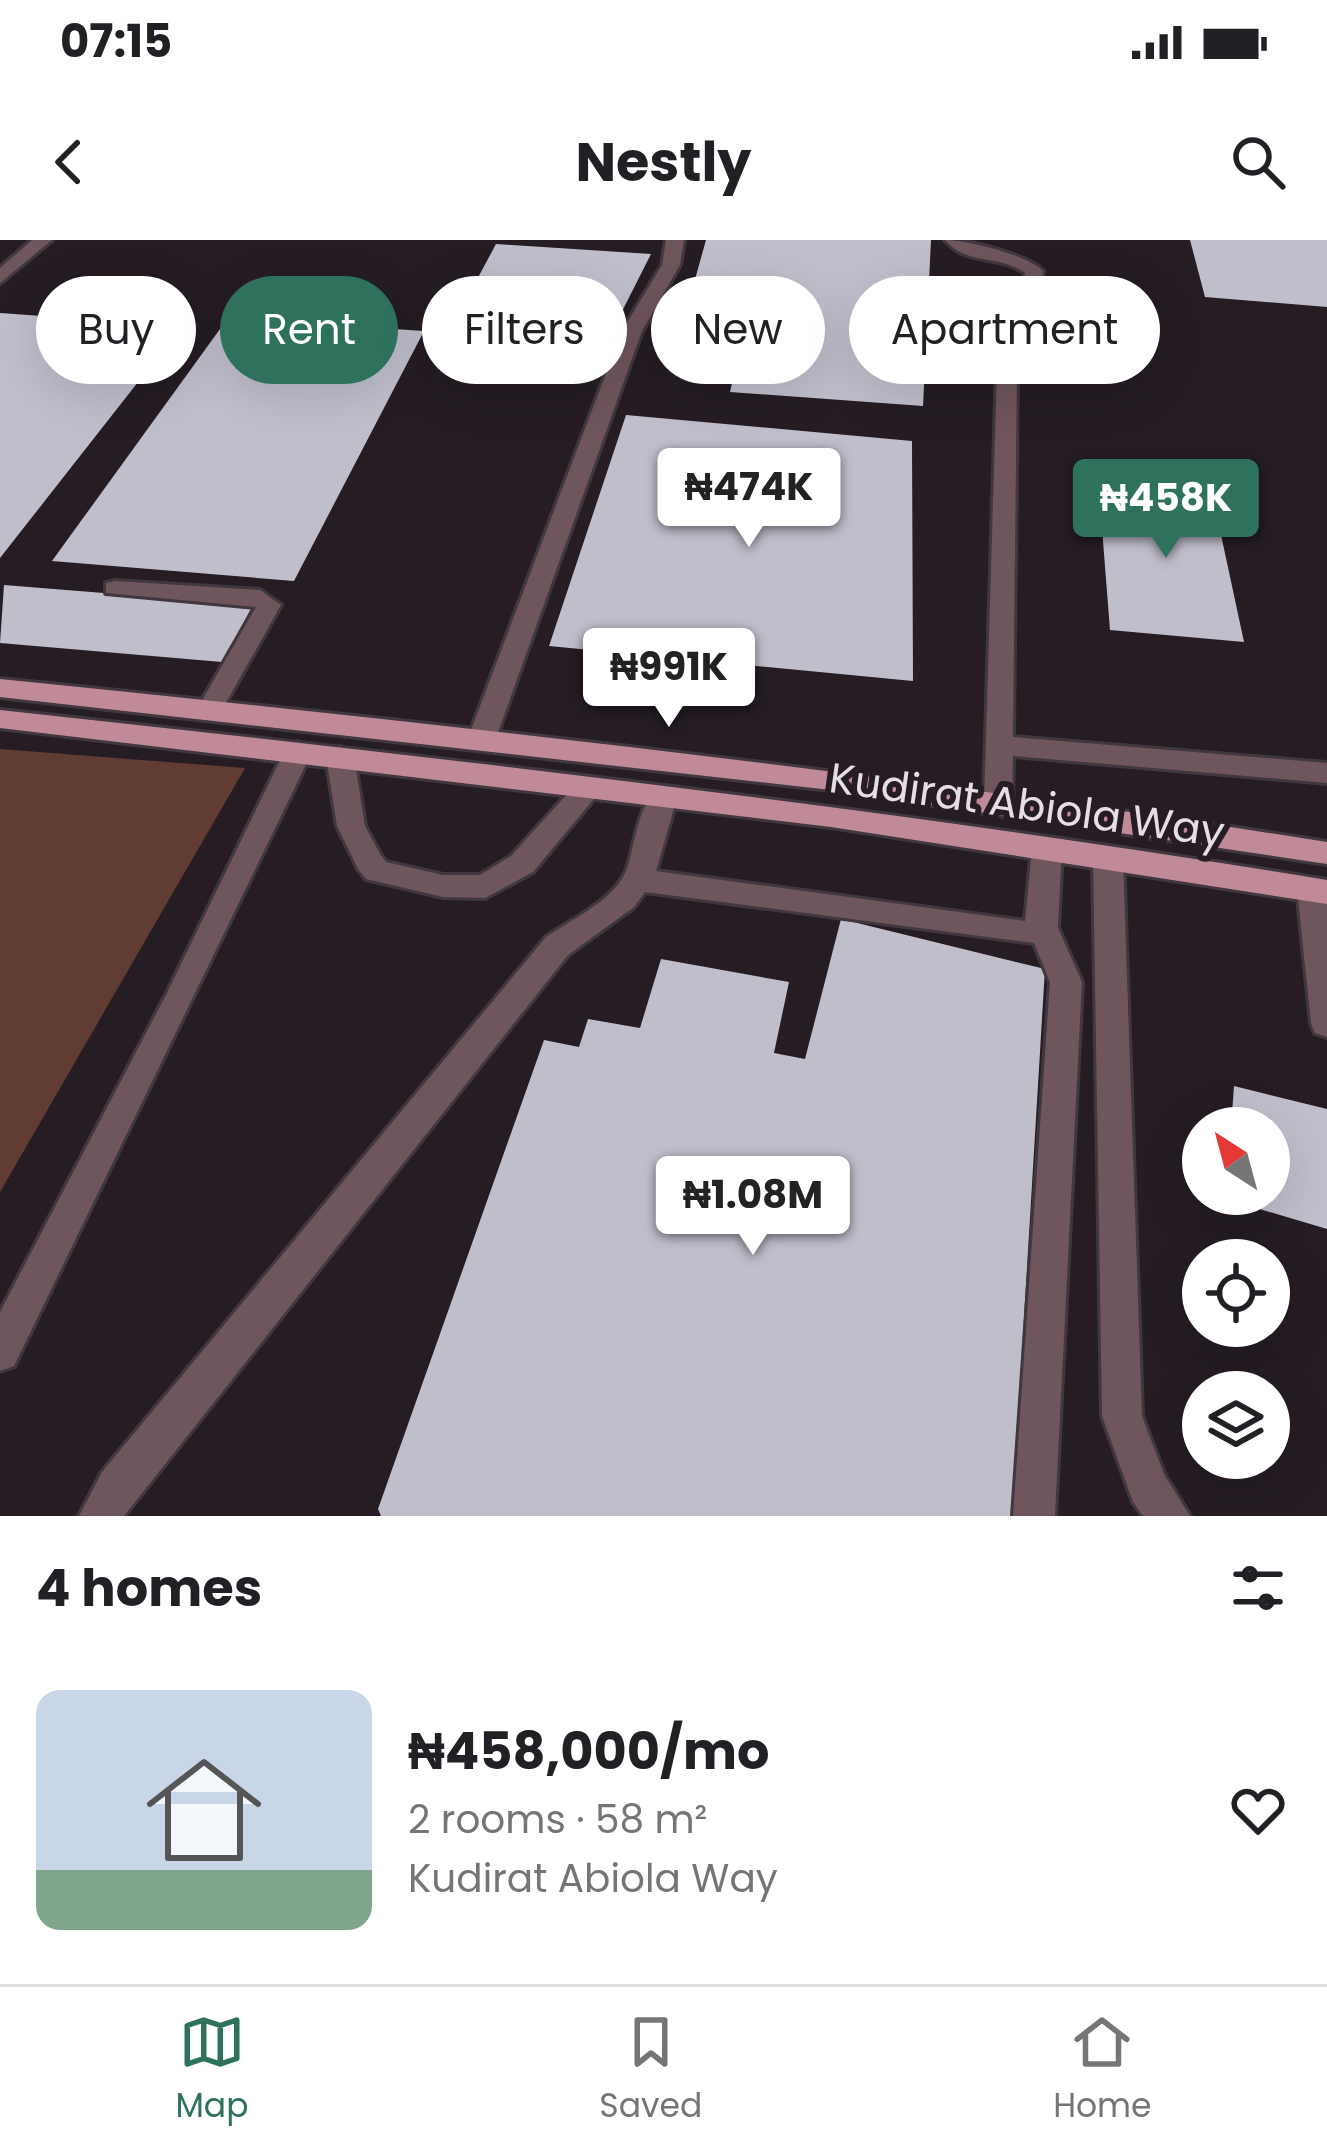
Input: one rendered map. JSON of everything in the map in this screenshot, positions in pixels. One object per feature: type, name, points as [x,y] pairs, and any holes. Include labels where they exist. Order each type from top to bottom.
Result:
[{"type":"main road","name":"Kudirat Abiola Way","points":[[0,688],[482,738],[998,803],[1327,854]]},
{"type":"main road","name":"Kudirat Abiola Way","points":[[0,719],[589,788],[1047,848],[1319,890]]},
{"type":"street","points":[[0,278],[43,240]]},
{"type":"street","points":[[482,738],[632,331],[670,266],[675,240]]},
{"type":"street","points":[[954,240],[967,252],[1016,258],[1034,271],[1033,299],[1020,354],[1007,368],[998,803]]},
{"type":"street","points":[[115,588],[260,598],[269,605],[210,709]]},
{"type":"street","points":[[999,745],[1327,773]]},
{"type":"street","points":[[0,1352],[298,752]]},
{"type":"street","points":[[340,757],[351,826],[368,861],[377,871],[443,886],[485,887],[522,864],[589,788]]},
{"type":"street","points":[[100,1516],[117,1487],[556,946],[623,898],[638,880],[663,798]]},
{"type":"street","points":[[1034,1516],[1066,982],[1043,928],[1047,848]]},
{"type":"street","points":[[1108,858],[1122,1416],[1148,1487],[1168,1516]]},
{"type":"street","points":[[638,880],[1025,933],[1043,928]]},
{"type":"street","points":[[1319,890],[1327,1023]]},
{"type":"shaded area","points":[[0,749],[245,768],[0,1192]]},
{"type":"building","points":[[706,240],[931,240],[929,276],[849,276],[849,384],[924,384],[923,406],[730,392],[732,384],[825,384],[825,276],[696,276]]},
{"type":"building","points":[[1190,240],[1327,240],[1327,307],[1205,297]]},
{"type":"building","points":[[496,244],[651,254],[627,301],[627,276],[479,276]]},
{"type":"building","points":[[0,313],[36,316],[36,384],[136,384],[0,558]]},
{"type":"building","points":[[220,329],[220,384],[396,384],[294,581],[52,561],[180,384],[196,384],[196,362]]},
{"type":"building","points":[[398,329],[422,331],[398,381]]},
{"type":"building","points":[[626,415],[912,441],[913,681],[549,646]]},
{"type":"building","points":[[1098,477],[1211,488],[1244,642],[1110,630]]},
{"type":"building","points":[[4,585],[253,605],[222,662],[0,643]]},
{"type":"building","points":[[841,919],[1045,969],[1012,1516],[381,1516],[378,1509],[544,1040],[579,1047],[588,1019],[640,1028],[661,959],[789,982],[774,1053],[805,1059]]},
{"type":"building","points":[[1234,1086],[1327,1109],[1327,1229],[1280,1215],[1290,1215],[1290,1107],[1232,1107]]}]
